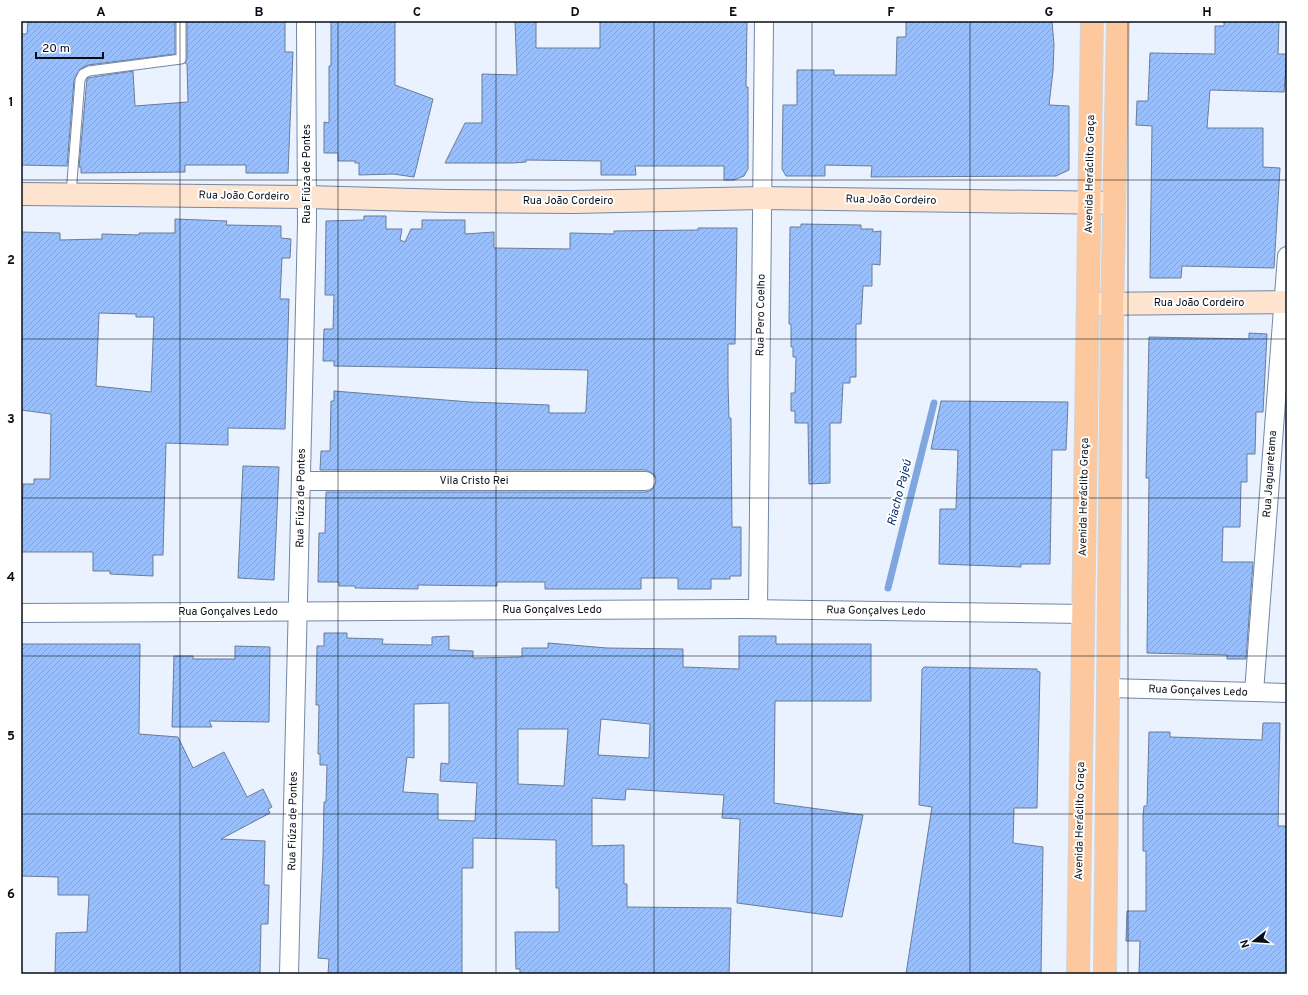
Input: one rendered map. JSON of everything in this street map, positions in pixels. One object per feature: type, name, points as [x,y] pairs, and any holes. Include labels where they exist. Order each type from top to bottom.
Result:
[{"type":"main road","name":"Avenida Heráclito Graça","points":[[1078,974],[1092,21]]},
{"type":"main road","points":[[1105,974],[1112,303],[1118,21]]},
{"type":"street","name":"Rua Fiúza de Pontes","points":[[289,974],[308,196],[306,21]]},
{"type":"street","name":"Rua Pero Coelho","points":[[758,609],[764,21]]},
{"type":"street","name":"Rua João Cordeiro","points":[[21,194],[308,196],[448,201],[573,202],[762,198],[1114,203]]},
{"type":"street","name":"Rua Jaguaretama","points":[[1254,692],[1285,302],[1287,256]]},
{"type":"street","name":"Rua João Cordeiro","points":[[1088,304],[1285,302]]},
{"type":"street","name":"Vila Cristo Rei","points":[[302,481],[646,481]]},
{"type":"street","name":"Rua Gonçalves Ledo","points":[[21,612],[758,609],[1083,614]]},
{"type":"street","name":"Rua Gonçalves Ledo","points":[[1109,688],[1287,693]]},
{"type":"lane","points":[[71,194],[80,80],[83,74],[89,71],[182,59],[181,21]]},
{"type":"building","points":[[28,21],[175,21],[175,54],[88,65],[80,69],[74,80],[67,166],[21,165],[21,34],[27,34]]},
{"type":"building","points":[[187,21],[285,21],[285,52],[293,52],[288,173],[246,173],[246,165],[185,165],[185,172],[81,173],[81,167],[79,167],[87,78],[133,71],[135,106],[188,102],[187,64],[185,63],[187,59]]},
{"type":"building","points":[[331,21],[395,21],[395,85],[433,99],[414,177],[393,174],[359,175],[359,163],[355,163],[355,161],[338,161],[338,153],[324,153],[324,122],[329,123]]},
{"type":"building","points":[[515,21],[536,21],[536,48],[600,48],[600,21],[747,21],[746,87],[748,87],[748,169],[744,176],[734,180],[724,180],[724,166],[635,166],[636,175],[601,175],[601,161],[526,160],[526,162],[513,163],[445,163],[465,123],[482,123],[482,74],[517,75]]},
{"type":"building","points":[[906,21],[1052,21],[1054,45],[1049,105],[1069,106],[1069,170],[1056,176],[871,177],[872,166],[825,165],[825,176],[786,176],[782,169],[783,105],[797,105],[797,70],[834,70],[834,75],[896,75],[897,37],[906,37]]},
{"type":"building","points":[[1224,21],[1279,21],[1278,54],[1287,54],[1284,92],[1210,90],[1207,128],[1263,128],[1263,167],[1280,168],[1274,268],[1182,266],[1181,278],[1150,278],[1152,126],[1136,125],[1137,101],[1148,101],[1150,53],[1215,54],[1215,26],[1224,26]]},
{"type":"building","points":[[364,216],[386,216],[386,229],[402,229],[400,240],[405,242],[411,229],[422,229],[422,220],[465,220],[465,234],[494,232],[494,248],[570,249],[570,233],[614,234],[614,231],[737,228],[735,344],[728,344],[728,383],[729,418],[731,418],[732,527],[741,527],[741,576],[730,576],[730,579],[711,579],[711,589],[678,589],[678,578],[641,578],[641,589],[545,589],[545,582],[497,582],[497,586],[418,585],[418,589],[355,588],[355,586],[339,586],[339,582],[318,582],[319,533],[325,533],[326,492],[646,492],[652,490],[656,481],[655,475],[646,470],[320,470],[321,451],[330,451],[331,401],[334,401],[334,391],[470,402],[549,405],[549,413],[585,413],[586,410],[588,370],[334,366],[334,361],[323,361],[324,329],[333,329],[334,295],[325,295],[326,221],[364,220]]},
{"type":"building","points":[[175,219],[227,221],[226,225],[281,226],[281,238],[291,239],[290,258],[282,258],[280,299],[289,299],[285,429],[228,428],[228,445],[166,443],[163,555],[153,555],[153,576],[110,574],[110,571],[93,571],[93,552],[21,552],[23,484],[34,484],[34,479],[50,479],[51,414],[21,410],[21,232],[60,233],[60,240],[102,239],[102,234],[139,235],[139,233],[175,233]],"holes":[[[99,313],[136,314],[136,317],[154,317],[151,392],[96,386]]]},
{"type":"building","points":[[801,224],[861,225],[861,229],[873,229],[873,232],[881,231],[880,265],[872,264],[872,286],[863,286],[861,324],[856,324],[856,377],[850,377],[850,383],[843,383],[841,423],[830,423],[830,483],[809,484],[808,423],[795,423],[795,411],[791,411],[791,393],[795,393],[796,357],[793,357],[793,347],[791,347],[791,324],[789,324],[790,227],[801,227]]},
{"type":"building","points":[[1249,333],[1267,334],[1263,412],[1256,412],[1255,454],[1247,454],[1247,482],[1241,482],[1240,527],[1223,527],[1222,562],[1253,562],[1246,659],[1227,659],[1227,655],[1147,653],[1149,478],[1146,478],[1149,337],[1249,339]]},
{"type":"building","points":[[941,401],[1068,402],[1066,450],[1052,450],[1050,564],[1021,564],[1021,567],[939,564],[940,509],[956,509],[958,450],[931,449]]},
{"type":"building","points":[[243,466],[279,467],[274,580],[238,578]]},
{"type":"building","points":[[324,633],[347,633],[347,638],[383,639],[382,644],[432,645],[432,637],[449,636],[449,650],[473,651],[473,658],[522,657],[522,648],[548,648],[548,643],[607,648],[683,649],[683,667],[739,669],[739,636],[776,636],[776,644],[871,644],[871,701],[775,701],[774,803],[863,815],[842,917],[737,903],[740,819],[722,818],[724,795],[626,789],[625,800],[592,798],[592,846],[624,845],[624,884],[627,884],[627,907],[731,908],[729,974],[520,974],[520,969],[516,969],[515,932],[559,932],[559,888],[556,888],[556,840],[473,838],[473,868],[462,868],[462,974],[328,974],[329,959],[318,958],[324,802],[326,802],[327,765],[320,765],[320,754],[318,754],[319,705],[316,705],[317,646],[324,646]],"holes":[[[449,703],[449,764],[441,763],[440,781],[477,783],[475,821],[438,820],[438,794],[403,792],[407,757],[414,758],[414,704]],[[601,719],[650,724],[649,758],[598,755]],[[518,729],[568,729],[564,786],[518,784]]]},
{"type":"building","points":[[21,644],[140,644],[139,734],[178,737],[193,768],[224,752],[247,797],[263,789],[272,807],[268,809],[270,813],[221,839],[265,841],[264,885],[269,885],[268,924],[261,924],[260,974],[55,974],[56,933],[87,932],[89,895],[58,895],[58,877],[21,876]]},
{"type":"building","points":[[235,646],[270,647],[269,722],[209,721],[212,727],[172,727],[174,656],[193,656],[193,659],[235,659]]},
{"type":"building","points":[[924,667],[1037,669],[1037,671],[1040,672],[1037,808],[1014,808],[1013,843],[1043,847],[1041,974],[906,974],[932,807],[919,805],[922,669]]},
{"type":"building","points":[[1263,723],[1280,723],[1278,826],[1287,826],[1287,974],[1139,974],[1140,941],[1126,941],[1127,911],[1146,911],[1146,851],[1143,851],[1143,816],[1144,806],[1147,806],[1149,732],[1170,732],[1170,737],[1262,740]]},
{"type":"waterway","name":"Riacho Pajeú","points":[[888,588],[934,403]]}]
